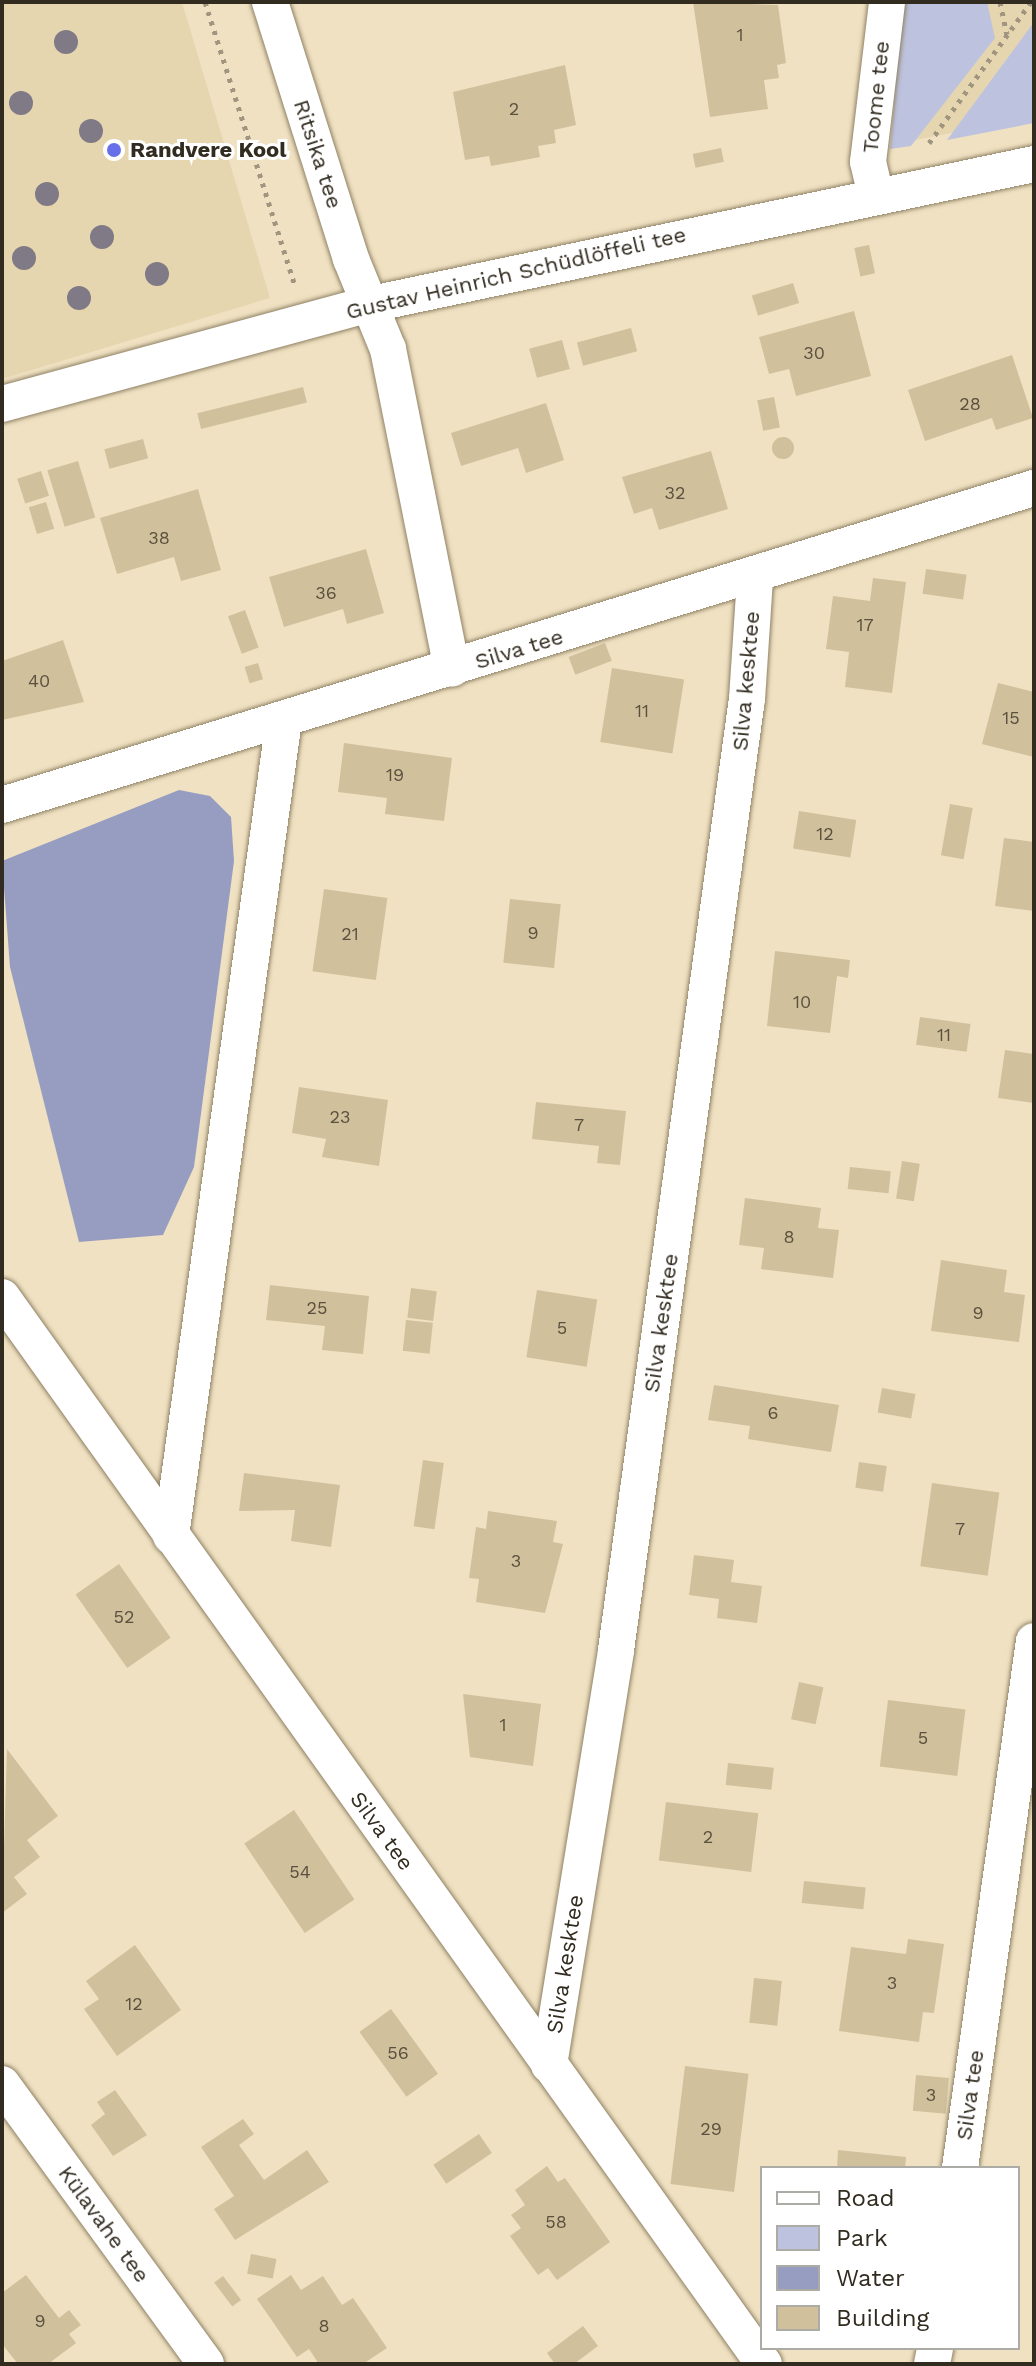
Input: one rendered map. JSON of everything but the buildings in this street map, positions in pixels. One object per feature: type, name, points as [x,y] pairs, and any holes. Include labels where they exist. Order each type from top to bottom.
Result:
[{"type":"street","name":"Ritsika tee","points":[[270,2],[367,305],[388,349],[452,669]]},
{"type":"street","name":"Toome tee","points":[[875,192],[868,162],[887,2]]},
{"type":"street","name":"Gustav Heinrich Schüdlöffeli tee","points":[[2,404],[367,305],[875,192],[1034,164]]},
{"type":"street","name":"Silva tee","points":[[2,805],[755,579],[1034,488]]},
{"type":"street","name":"Silva kesktee","points":[[549,2065],[625,1586],[745,715],[755,579]]},
{"type":"street","points":[[171,1536],[284,720]]},
{"type":"street","name":"Silva tee","points":[[2,1297],[764,2364]]},
{"type":"street","name":"Silva tee","points":[[960,2166],[1034,1641]]},
{"type":"street","name":"Külavahe tee","points":[[2,2084],[206,2364]]},
{"type":"path","points":[[205,2],[307,322]]},
{"type":"path","points":[[1000,2],[1007,35]]},
{"type":"path","points":[[921,153],[1031,2]]},
{"type":"shaded area","name":"Randvere Kool","points":[[2,2],[182,2],[270,298],[2,379]]},
{"type":"shaded area","points":[[916,2],[1034,2],[1034,117],[895,144]]},
{"type":"green space","points":[[903,2],[987,2],[995,38],[911,146],[890,149]]},
{"type":"green space","points":[[1034,22],[1034,123],[947,140]]},
{"type":"water","points":[[179,790],[210,796],[231,817],[234,861],[194,1167],[163,1235],[79,1242],[10,967],[2,861]]},
{"type":"place","name":"Randvere Kool","points":[[114,150]]}]
